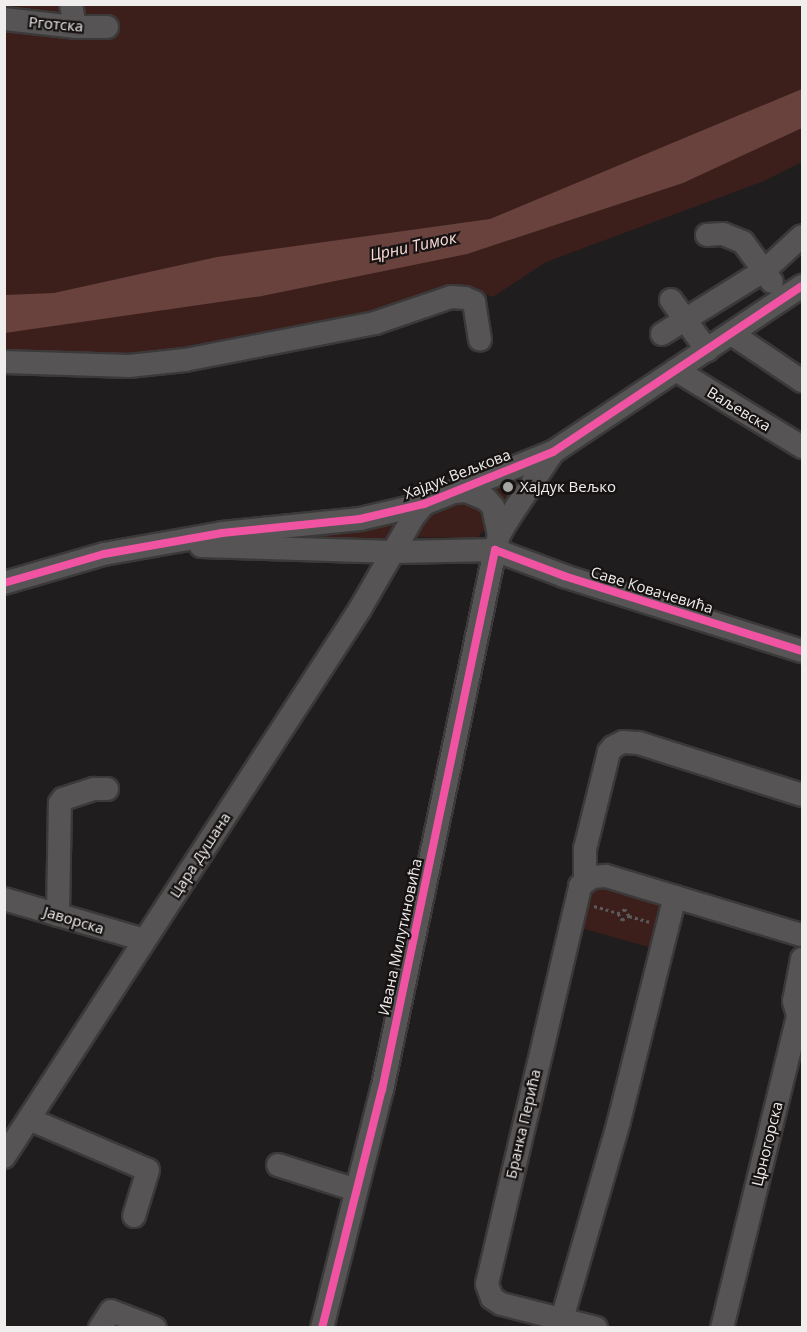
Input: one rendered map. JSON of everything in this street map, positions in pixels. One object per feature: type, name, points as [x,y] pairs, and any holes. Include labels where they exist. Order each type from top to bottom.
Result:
[{"type":"street","points":[[71,4],[75,27]]},
{"type":"street","name":"Рготска","points":[[4,19],[75,27],[107,27]]},
{"type":"street","points":[[707,235],[723,234],[743,242],[783,298]]},
{"type":"street","points":[[662,334],[765,270],[802,236]]},
{"type":"street","name":"Хајдук Вељкова","points":[[4,583],[104,554],[222,533],[360,519],[424,504],[553,452],[802,286]]},
{"type":"street","points":[[4,362],[129,366],[185,360],[375,323],[451,297],[465,298],[474,302],[480,339]]},
{"type":"street","points":[[671,300],[707,350]]},
{"type":"street","points":[[732,334],[802,381]]},
{"type":"street","name":"Ваљевска","points":[[676,370],[802,447]]},
{"type":"street","name":"Хајдук Вељкова","points":[[166,544],[394,552],[497,543],[553,452]]},
{"type":"street","points":[[451,492],[466,490],[486,499],[493,507],[497,543]]},
{"type":"street","name":"Цара Душана","points":[[4,1156],[394,552],[414,516],[424,504]]},
{"type":"street","name":"Саве Ковачевића","points":[[497,543],[564,576],[802,651]]},
{"type":"street","name":"Ивана Милутиновића","points":[[322,1328],[382,1090],[497,543]]},
{"type":"street","name":"Бранка Перића","points":[[596,1328],[497,1302],[490,1294],[487,1284],[575,897],[585,880],[585,849],[609,752],[623,742],[639,743],[802,795]]},
{"type":"street","points":[[58,915],[60,803],[63,798],[94,789],[107,789]]},
{"type":"street","points":[[585,880],[606,876],[802,935]]},
{"type":"street","points":[[562,1319],[619,1121],[675,897]]},
{"type":"street","name":"Јаворска","points":[[4,899],[144,940]]},
{"type":"street","name":"Црногорска","points":[[722,1328],[800,1019],[794,1001],[802,959]]},
{"type":"street","points":[[29,1119],[148,1170],[134,1216]]},
{"type":"street","points":[[278,1164],[356,1190]]},
{"type":"street","points":[[105,1319],[155,1328]]},
{"type":"path","points":[[586,904],[618,913],[622,920],[629,916]]},
{"type":"path","points":[[618,913],[625,909],[629,916],[651,922]]},
{"type":"shaded area","points":[[4,5],[802,5],[802,162],[764,181],[546,262],[493,297],[460,286],[380,311],[124,360],[5,350]]},
{"type":"shaded area","points":[[526,473],[505,509],[499,496],[489,485]]},
{"type":"shaded area","points":[[459,501],[470,501],[486,510],[487,527],[477,538],[409,537],[421,517]]},
{"type":"shaded area","points":[[405,517],[393,539],[270,537]]},
{"type":"shaded area","points":[[596,883],[662,902],[656,949],[581,928],[590,888]]},
{"type":"water","name":"Црни Тимок","points":[[802,89],[802,128],[683,183],[467,254],[262,296],[5,333],[5,295],[54,293],[217,257],[490,219]]},
{"type":"cycle path","points":[[4,583],[104,554],[222,533],[360,519],[424,504],[553,452],[802,286]]},
{"type":"cycle path","points":[[322,1328],[382,1090],[495,550],[564,576],[802,651]]},
{"type":"place","name":"Хајдук Вељко","points":[[508,487]]}]
